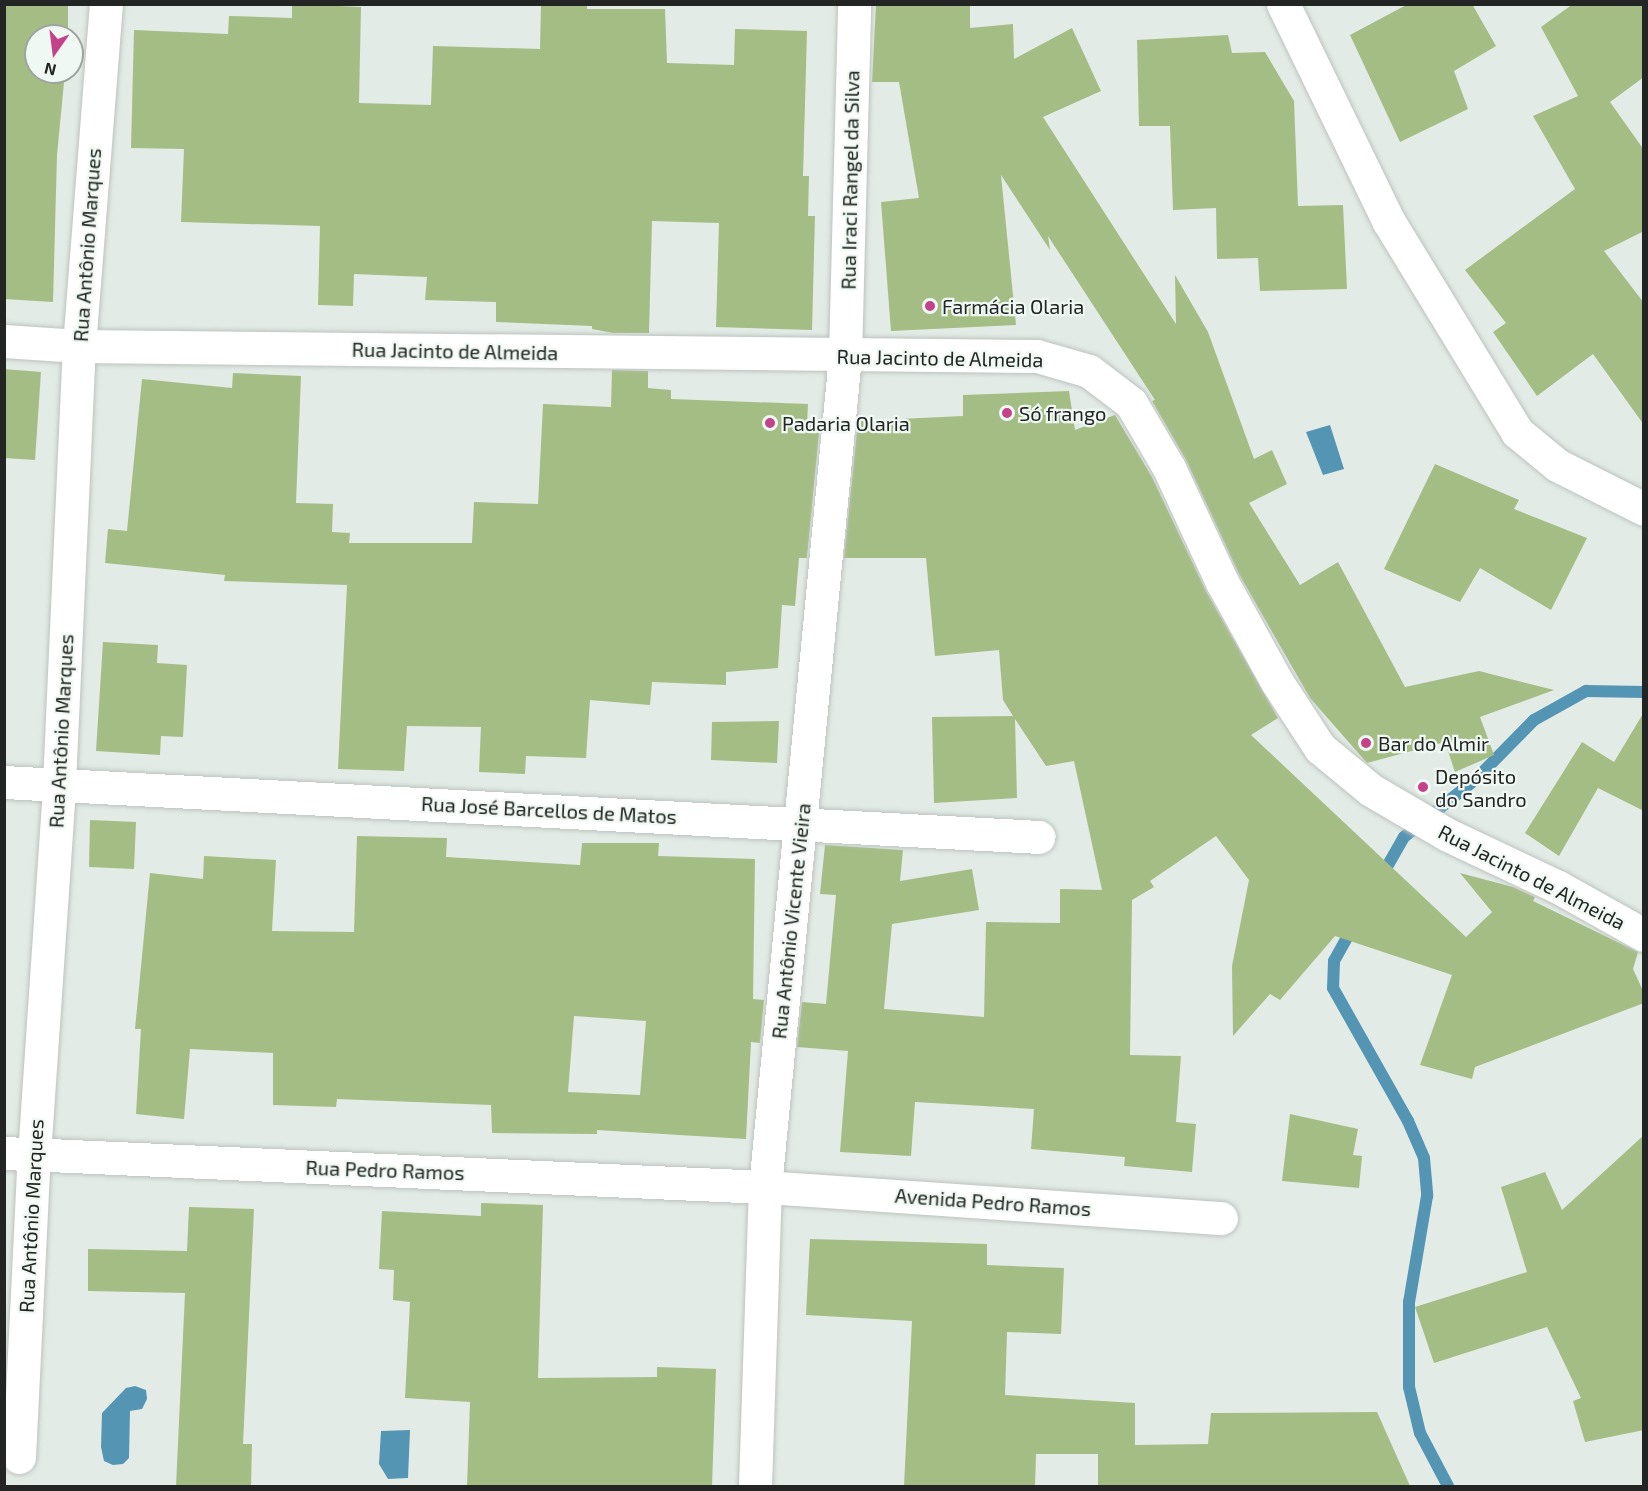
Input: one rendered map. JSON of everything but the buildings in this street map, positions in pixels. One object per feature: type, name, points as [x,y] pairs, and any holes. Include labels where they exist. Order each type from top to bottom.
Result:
[{"type":"street","name":"Rua Antônio Marques","points":[[19,1457],[19,1154],[59,784],[79,346],[106,4]]},
{"type":"street","name":"Rua Iraci Rangel da Silva","points":[[845,356],[854,4]]},
{"type":"street","points":[[1283,4],[1389,222],[1517,432],[1557,465],[1644,509]]},
{"type":"street","name":"Rua Jacinto de Almeida","points":[[4,341],[79,346],[845,356],[1037,356],[1089,371],[1131,403],[1169,468],[1222,582],[1261,652],[1320,748],[1371,790],[1448,835],[1558,887],[1644,935]]},
{"type":"street","name":"Rua Antônio Vicente Vieira","points":[[755,1486],[765,1187],[845,356]]},
{"type":"street","name":"Rua José Barcellos de Matos","points":[[4,782],[1039,837]]},
{"type":"street","name":"Rua Pedro Ramos","points":[[19,1154],[765,1187]]},
{"type":"street","name":"Avenida Pedro Ramos","points":[[765,1187],[1221,1218]]},
{"type":"water","points":[[1330,425],[1344,469],[1323,475],[1306,432]]},
{"type":"water","points":[[135,1386],[146,1390],[147,1399],[142,1409],[130,1411],[129,1458],[123,1464],[113,1465],[104,1461],[101,1447],[102,1413],[126,1388]]},
{"type":"water","points":[[410,1430],[408,1478],[388,1479],[379,1464],[381,1431]]},
{"type":"waterway","points":[[1380,879],[1404,837],[1476,779],[1534,720],[1586,691],[1644,692]]},
{"type":"waterway","points":[[1354,925],[1334,961],[1333,988],[1408,1121],[1424,1158],[1427,1196],[1409,1302],[1409,1387],[1420,1433],[1448,1486]]},
{"type":"place","name":"Farmácia Olaria","points":[[930,306]]},
{"type":"place","name":"Só frango","points":[[1007,413]]},
{"type":"place","name":"Padaria Olaria","points":[[770,423]]},
{"type":"place","name":"Bar do Almir","points":[[1366,743]]},
{"type":"place","name":"Depósito do Sandro","points":[[1423,787]]}]
